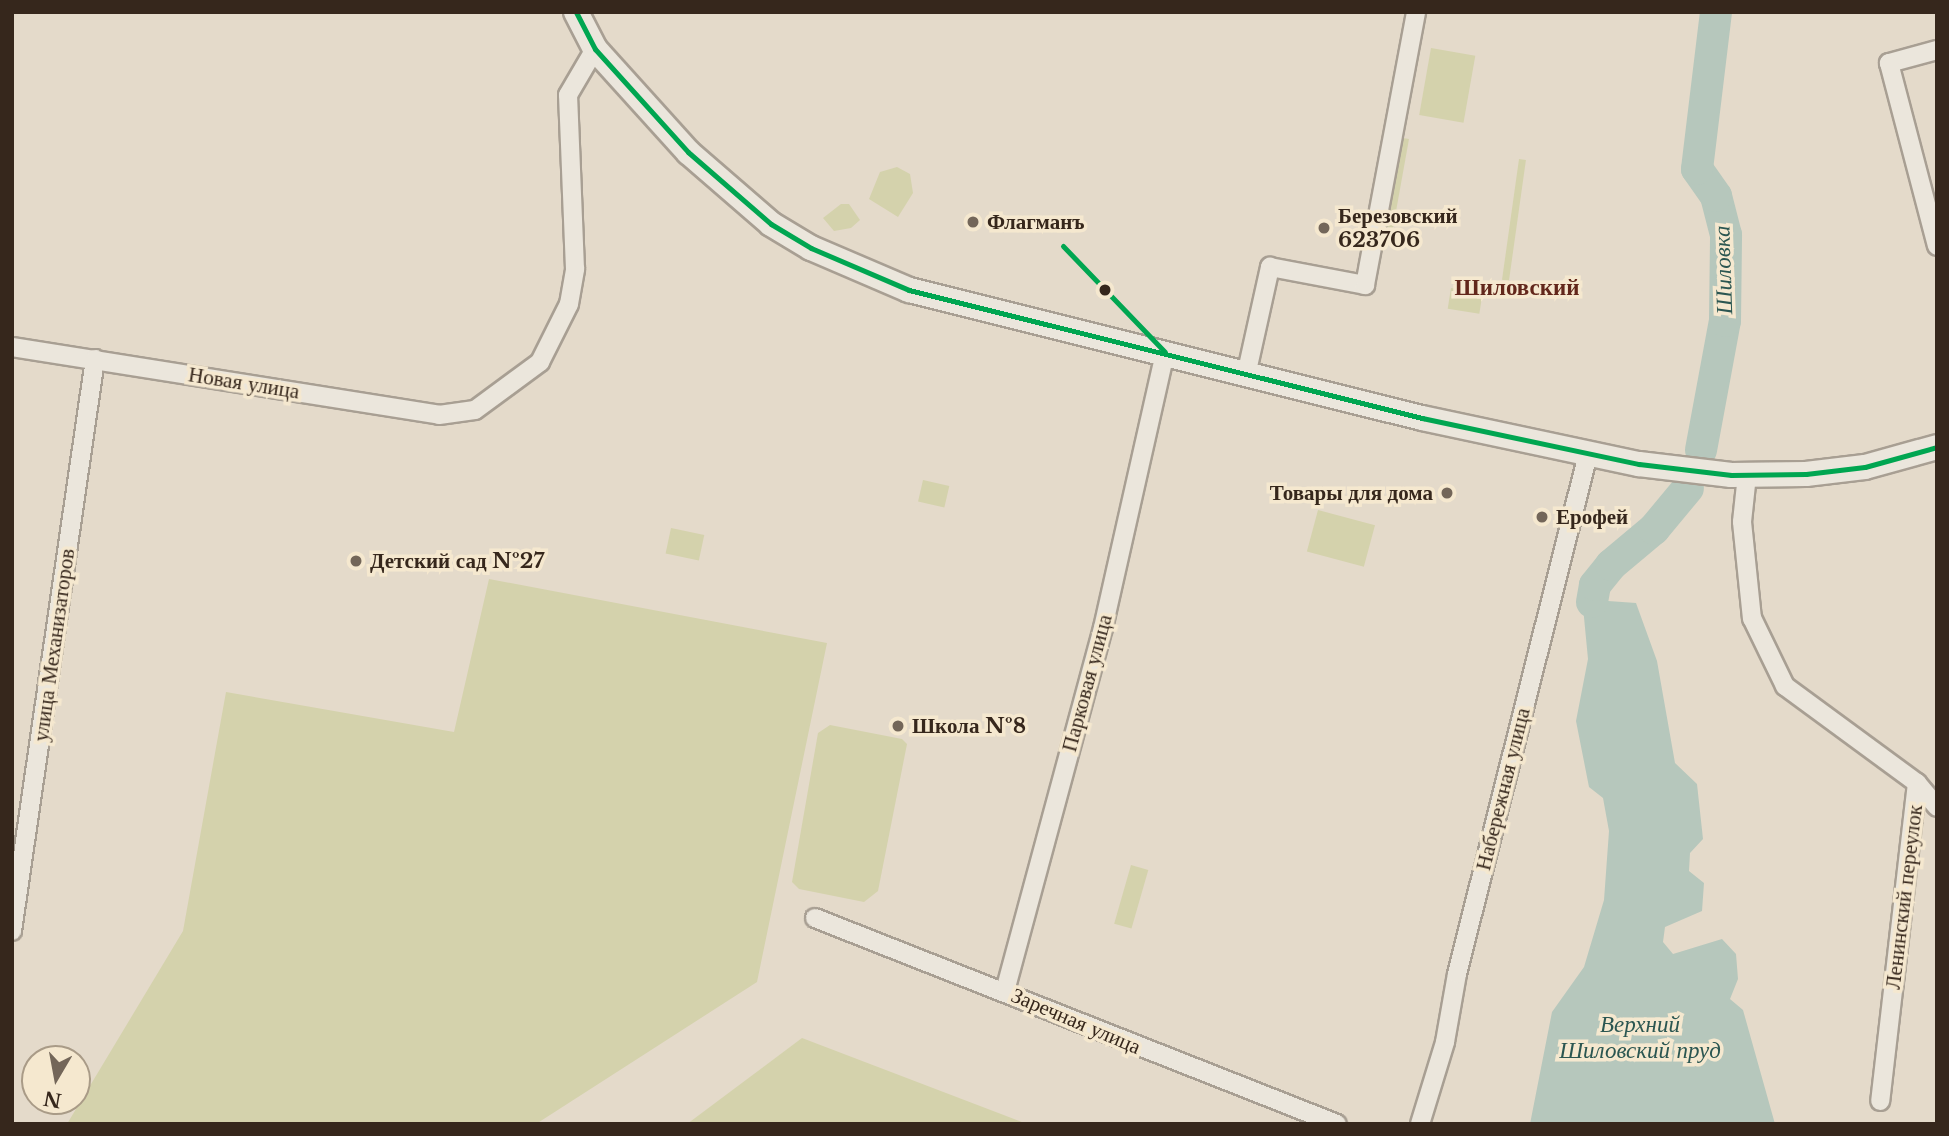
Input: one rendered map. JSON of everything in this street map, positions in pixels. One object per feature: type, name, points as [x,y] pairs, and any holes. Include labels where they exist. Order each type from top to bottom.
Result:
[{"type":"street","points":[[576,12],[595,49],[688,152],[771,224],[811,248],[883,280],[962,306],[1163,362],[1247,371],[1422,418],[1639,464],[1739,475],[1865,467],[1937,447]]},
{"type":"street","points":[[1247,371],[1270,267],[1365,285],[1416,12]]},
{"type":"street","name":"Новая улица","points":[[12,347],[439,415],[475,410],[540,362],[569,304],[575,269],[568,95],[595,49]]},
{"type":"street","points":[[1937,50],[1889,63],[1937,246]]},
{"type":"street","name":"улица Механизаторов","points":[[12,931],[94,359]]},
{"type":"street","name":"Парковая улица","points":[[1005,991],[1103,628],[1163,362]]},
{"type":"street","name":"Набережная улица","points":[[1420,1124],[1445,1042],[1457,974],[1588,454]]},
{"type":"street","name":"Ленинский переулок","points":[[1739,475],[1752,618],[1785,686],[1917,783],[1880,1101]]},
{"type":"street","points":[[1917,783],[1937,807]]},
{"type":"street","name":"Заречная улица","points":[[815,918],[1337,1124]]},
{"type":"shaded area","points":[[1431,48],[1475,56],[1464,123],[1419,115]]},
{"type":"shaded area","points":[[1403,138],[1409,139],[1393,228],[1386,227]]},
{"type":"shaded area","points":[[1519,159],[1526,160],[1509,281],[1502,280]]},
{"type":"shaded area","points":[[897,167],[910,174],[913,193],[898,217],[869,199],[880,172]]},
{"type":"shaded area","points":[[841,204],[849,204],[860,220],[851,228],[834,231],[823,218]]},
{"type":"shaded area","points":[[1451,288],[1483,293],[1479,314],[1448,309]]},
{"type":"shaded area","points":[[923,480],[949,486],[944,508],[918,501]]},
{"type":"shaded area","points":[[1318,510],[1375,525],[1364,567],[1307,552]]},
{"type":"shaded area","points":[[671,528],[704,535],[699,561],[666,553]]},
{"type":"shaded area","points":[[489,579],[827,643],[757,982],[536,1124],[67,1124],[72,1115],[91,1115],[91,1084],[183,931],[226,692],[454,732]]},
{"type":"shaded area","points":[[830,725],[902,739],[907,744],[878,891],[864,902],[799,889],[792,882],[818,733]]},
{"type":"shaded area","points":[[1131,865],[1148,870],[1131,929],[1114,924]]},
{"type":"shaded area","points":[[802,1038],[1027,1124],[687,1124]]},
{"type":"water","name":"Верхний Шиловский пруд","points":[[1611,565],[1603,587],[1608,601],[1636,603],[1657,661],[1675,763],[1697,784],[1703,839],[1690,853],[1689,871],[1704,883],[1702,911],[1665,927],[1663,942],[1673,954],[1722,939],[1736,954],[1738,979],[1730,999],[1743,1010],[1775,1124],[1530,1124],[1552,1012],[1584,967],[1604,900],[1609,831],[1603,798],[1589,787],[1576,721],[1588,659],[1583,607],[1595,566]]},
{"type":"waterway","name":"Шиловка","points":[[1701,450],[1725,321],[1726,235],[1716,196],[1697,169],[1716,12]]},
{"type":"waterway","name":"Шиловка","points":[[1592,602],[1595,585],[1611,565],[1654,529],[1688,488]]},
{"type":"transit line","points":[[576,12],[595,49],[688,152],[771,224],[811,248],[909,290],[1422,418],[1639,464],[1731,475],[1806,474],[1865,467],[1937,447]]},
{"type":"transit line","points":[[1063,246],[1165,352]]},
{"type":"place","name":"Флагманъ","points":[[973,222]]},
{"type":"place","name":"Березовский 623706","points":[[1324,228]]},
{"type":"place","name":"Товары для дома","points":[[1447,493]]},
{"type":"place","name":"Ерофей","points":[[1542,517]]},
{"type":"place","name":"Детский сад №27","points":[[356,561]]},
{"type":"place","name":"Школа №8","points":[[898,726]]},
{"type":"district","name":"Шиловский","points":[[1517,287]]}]
